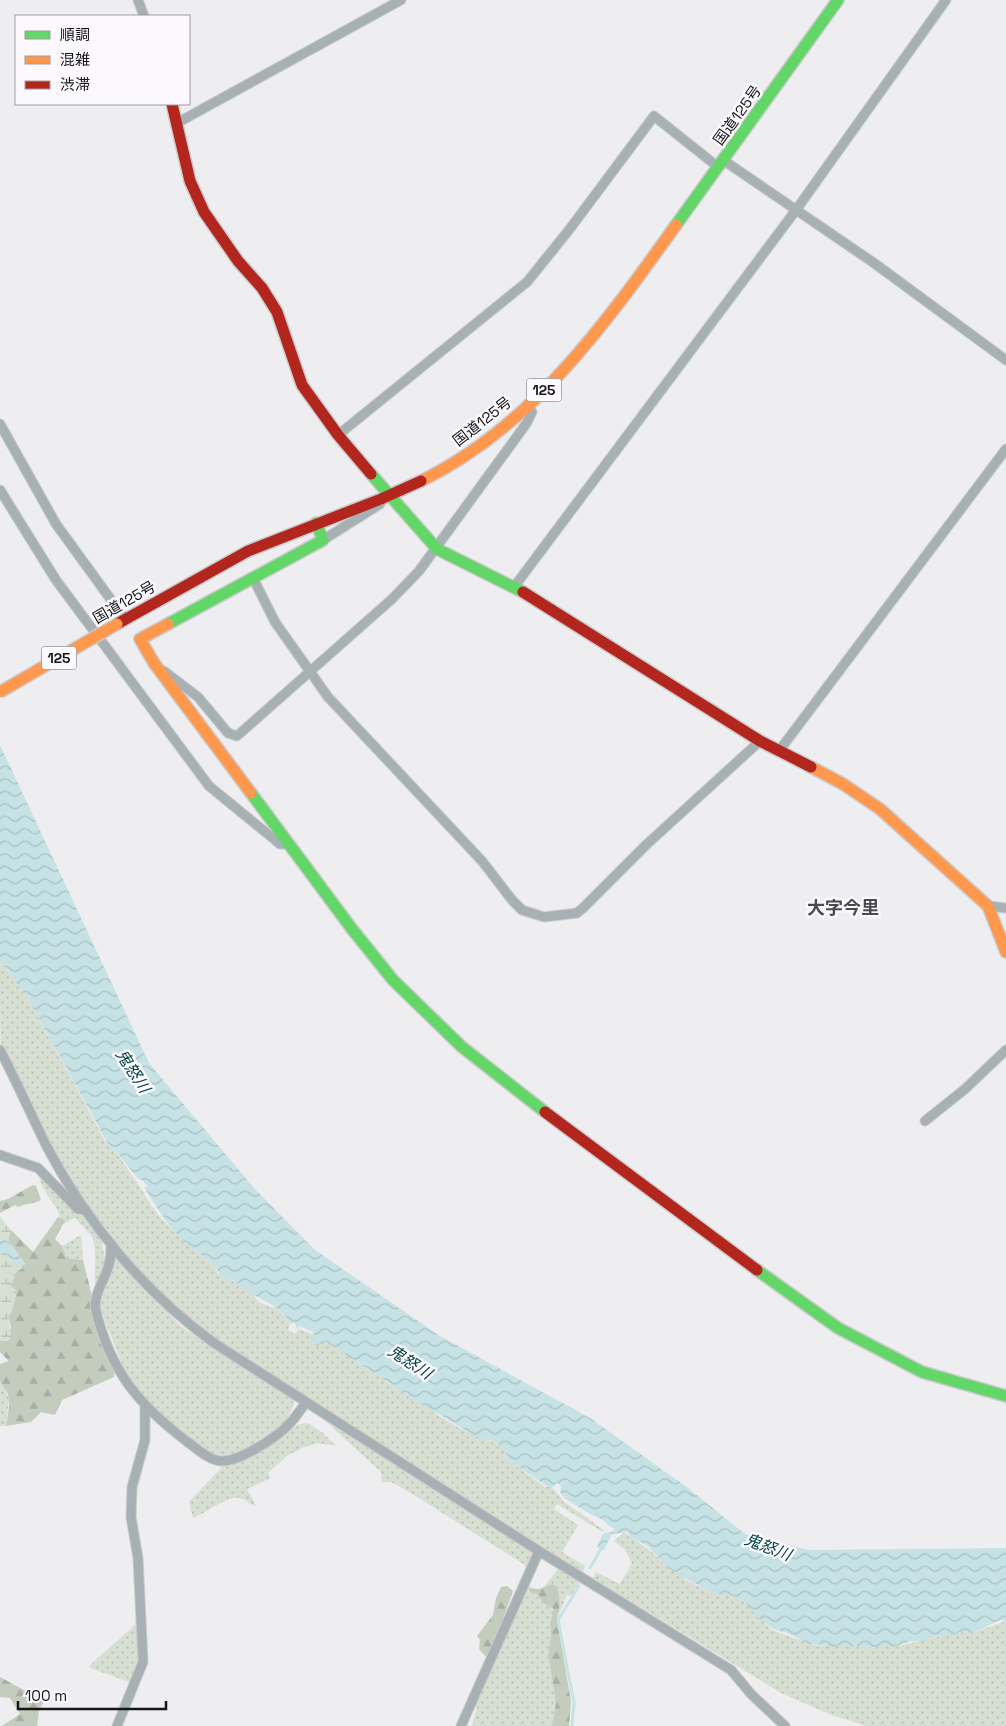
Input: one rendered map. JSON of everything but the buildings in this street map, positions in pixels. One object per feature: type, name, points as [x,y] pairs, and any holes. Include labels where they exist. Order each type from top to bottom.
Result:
[{"type":"main road","name":"国道125号","points":[[0,692],[121,621],[236,557],[316,523],[390,496],[432,475],[471,451],[528,404],[569,366],[608,320],[838,0]]},
{"type":"main road","points":[[172,105],[190,181],[204,212],[238,261],[262,288],[277,312],[302,385],[338,435],[437,549],[514,587],[760,741],[843,784],[880,809],[988,906],[1006,952]]},
{"type":"main road","points":[[316,523],[323,540],[140,639],[154,663],[288,844],[394,980],[462,1047],[544,1112],[709,1236],[838,1328],[922,1372],[1006,1396]]},
{"type":"street","points":[[138,0],[144,15]]},
{"type":"street","points":[[177,123],[401,0]]},
{"type":"street","points":[[514,587],[796,210],[946,0]]},
{"type":"street","points":[[338,435],[527,282],[569,230],[654,116],[721,164],[796,210],[874,263],[1006,360]]},
{"type":"street","points":[[154,663],[198,698],[228,733],[237,736],[392,600],[419,571],[437,549],[526,424],[532,412],[528,404]]},
{"type":"street","points":[[0,424],[56,524],[121,621]]},
{"type":"street","points":[[779,751],[1006,449]]},
{"type":"street","points":[[0,490],[56,580],[202,780],[280,844],[288,844]]},
{"type":"street","points":[[323,540],[366,515],[390,496]]},
{"type":"street","points":[[253,578],[275,622],[309,673],[349,722],[482,861],[522,910],[544,916],[577,913],[646,845],[760,741]]},
{"type":"street","points":[[988,906],[1006,908]]},
{"type":"street","points":[[0,1050],[48,1148],[86,1210],[111,1245],[158,1297],[190,1325],[306,1402],[539,1551],[731,1670],[751,1694],[785,1726]]},
{"type":"street","points":[[925,1121],[965,1090],[1006,1050]]},
{"type":"street","points":[[0,1155],[38,1168],[78,1209],[86,1210]]},
{"type":"street","points":[[111,1245],[109,1264],[98,1293],[96,1309],[123,1379],[145,1407],[203,1453],[220,1461],[240,1456],[271,1439],[290,1424],[306,1402]]},
{"type":"street","points":[[117,1726],[143,1662],[138,1558],[131,1517],[132,1487],[145,1440],[145,1407]]},
{"type":"street","points":[[461,1726],[539,1551]]},
{"type":"green space","points":[[0,961],[27,997],[105,1141],[124,1162],[159,1216],[182,1240],[215,1266],[217,1273],[248,1289],[260,1303],[278,1309],[290,1324],[288,1330],[295,1334],[299,1329],[312,1334],[320,1342],[324,1341],[331,1345],[461,1429],[500,1445],[505,1450],[507,1459],[545,1487],[550,1486],[568,1504],[605,1531],[601,1531],[557,1504],[554,1509],[578,1525],[562,1552],[585,1566],[582,1572],[213,1337],[161,1293],[115,1242],[75,1186],[41,1127],[21,1082],[3,1050],[1,1045]]},
{"type":"green space","points":[[39,1171],[79,1213],[88,1219],[101,1238],[106,1264],[95,1285],[93,1240],[75,1218],[62,1225],[65,1220],[61,1219],[44,1190],[39,1178]]},
{"type":"green space","points":[[33,1185],[36,1186],[41,1200],[18,1207],[15,1205],[0,1213],[0,1201],[8,1199]]},
{"type":"green space","points":[[0,1217],[11,1230],[8,1240],[0,1241]]},
{"type":"green space","points":[[58,1217],[65,1220],[55,1239],[62,1246],[66,1258],[83,1260],[93,1300],[93,1311],[115,1371],[114,1377],[62,1400],[55,1415],[41,1412],[31,1422],[6,1426],[9,1407],[8,1394],[0,1381],[0,1364],[9,1361],[0,1352],[0,1341],[8,1341],[11,1327],[8,1317],[17,1291],[10,1286],[16,1273],[25,1264],[8,1240],[11,1230],[33,1252]]},
{"type":"green space","points":[[81,1235],[83,1260],[65,1258],[62,1246]]},
{"type":"green space","points":[[0,1254],[12,1259],[23,1268],[16,1273],[11,1286],[17,1291],[8,1317],[11,1336],[8,1341],[0,1341]]},
{"type":"green space","points":[[115,1256],[182,1327],[293,1400],[294,1405],[284,1424],[250,1448],[234,1455],[225,1456],[208,1452],[150,1406],[127,1376],[100,1304]]},
{"type":"green space","points":[[0,1381],[8,1396],[6,1426],[0,1426]]},
{"type":"green space","points":[[323,1419],[530,1550],[532,1557],[528,1567],[411,1493],[391,1482],[382,1482],[381,1472]]},
{"type":"green space","points":[[308,1423],[323,1433],[336,1446],[317,1443],[287,1456],[268,1473],[271,1478],[247,1489],[256,1506],[241,1498],[234,1498],[222,1502],[193,1518],[189,1502],[222,1467],[251,1455],[291,1428]]},
{"type":"green space","points":[[624,1532],[652,1552],[668,1568],[681,1574],[686,1580],[714,1594],[728,1594],[744,1601],[771,1630],[817,1646],[826,1645],[833,1647],[838,1645],[852,1647],[855,1644],[865,1650],[883,1645],[894,1647],[960,1632],[973,1633],[1006,1621],[1006,1726],[866,1726],[829,1714],[781,1693],[593,1578],[596,1572],[620,1584],[632,1563],[625,1550],[614,1541]]},
{"type":"green space","points":[[561,1568],[581,1580],[571,1596],[567,1595],[557,1619],[560,1602],[556,1586],[552,1584],[543,1588],[557,1570]]},
{"type":"green space","points":[[552,1584],[556,1586],[560,1599],[557,1619],[571,1702],[569,1726],[552,1726],[556,1703],[548,1655],[551,1635],[550,1624],[554,1609],[543,1603],[538,1595],[530,1592],[529,1588],[539,1589]]},
{"type":"green space","points":[[527,1585],[532,1587],[529,1588],[530,1592],[538,1595],[543,1603],[554,1609],[550,1624],[551,1635],[548,1655],[556,1703],[552,1726],[472,1726],[477,1707],[473,1705]]},
{"type":"green space","points":[[507,1586],[513,1591],[490,1655],[486,1657],[479,1649],[480,1640],[477,1636],[493,1615],[496,1598],[501,1587]]},
{"type":"green space","points":[[137,1623],[137,1662],[132,1683],[90,1668],[89,1666]]},
{"type":"green space","points":[[0,1677],[44,1701],[39,1711],[37,1726],[2,1726],[20,1714],[10,1698],[0,1697]]},
{"type":"water","name":"鬼怒川","points":[[0,745],[149,1063],[254,1188],[315,1250],[440,1336],[590,1418],[688,1488],[745,1534],[809,1550],[1006,1548],[1006,1621],[1000,1620],[973,1633],[960,1632],[920,1642],[911,1641],[894,1647],[883,1645],[865,1650],[855,1644],[852,1647],[838,1645],[833,1649],[826,1645],[808,1644],[790,1634],[773,1629],[757,1617],[744,1601],[728,1594],[714,1594],[668,1568],[648,1546],[632,1538],[627,1532],[612,1534],[604,1550],[597,1547],[603,1534],[614,1529],[564,1498],[560,1492],[561,1486],[557,1483],[552,1488],[548,1487],[507,1459],[504,1450],[497,1443],[478,1438],[439,1414],[434,1413],[324,1341],[317,1346],[312,1344],[310,1341],[314,1332],[300,1326],[297,1329],[295,1323],[290,1324],[284,1314],[275,1307],[235,1282],[221,1277],[215,1266],[182,1240],[168,1224],[145,1190],[143,1181],[137,1178],[108,1144],[27,997],[0,961]]},
{"type":"water","points":[[6,1238],[25,1264],[23,1268],[12,1259],[0,1254],[0,1241]]},
{"type":"pier","points":[[113,1147],[137,1178],[148,1187],[144,1187],[155,1206],[153,1208],[142,1190],[141,1183],[135,1180]]},
{"type":"pier","points":[[557,1483],[561,1486],[560,1492],[564,1498],[576,1507],[603,1520],[614,1531],[607,1533],[605,1531],[609,1529],[601,1522],[575,1510],[563,1501],[558,1493],[558,1487],[554,1490],[552,1488]]},
{"type":"waterway","points":[[590,1568],[602,1547]]},
{"type":"waterway","points":[[572,1726],[574,1703],[558,1620],[579,1586]]},
{"type":"traffic: fast","points":[[676,225],[838,0]]},
{"type":"traffic: fast","points":[[371,474],[437,549],[523,592]]},
{"type":"traffic: fast","points":[[168,624],[323,540],[316,523]]},
{"type":"traffic: fast","points":[[251,793],[352,929],[393,980],[462,1047],[545,1112]]},
{"type":"traffic: fast","points":[[757,1270],[838,1328],[922,1372],[1006,1396]]},
{"type":"traffic: slow","points":[[421,481],[461,459],[498,432],[564,370],[622,299],[676,225]]},
{"type":"traffic: slow","points":[[0,692],[117,624]]},
{"type":"traffic: slow","points":[[168,624],[140,639],[154,663],[251,793]]},
{"type":"traffic: slow","points":[[811,767],[843,784],[880,809],[988,906],[1006,952]]},
{"type":"traffic: jam","points":[[172,105],[190,181],[204,212],[238,261],[262,288],[277,312],[302,385],[338,435],[371,474]]},
{"type":"traffic: jam","points":[[117,624],[248,551],[381,499],[421,481]]},
{"type":"traffic: jam","points":[[523,592],[760,741],[811,767]]},
{"type":"traffic: jam","points":[[545,1112],[757,1270]]},
{"type":"district","name":"大字今里","points":[[843,907]]}]
